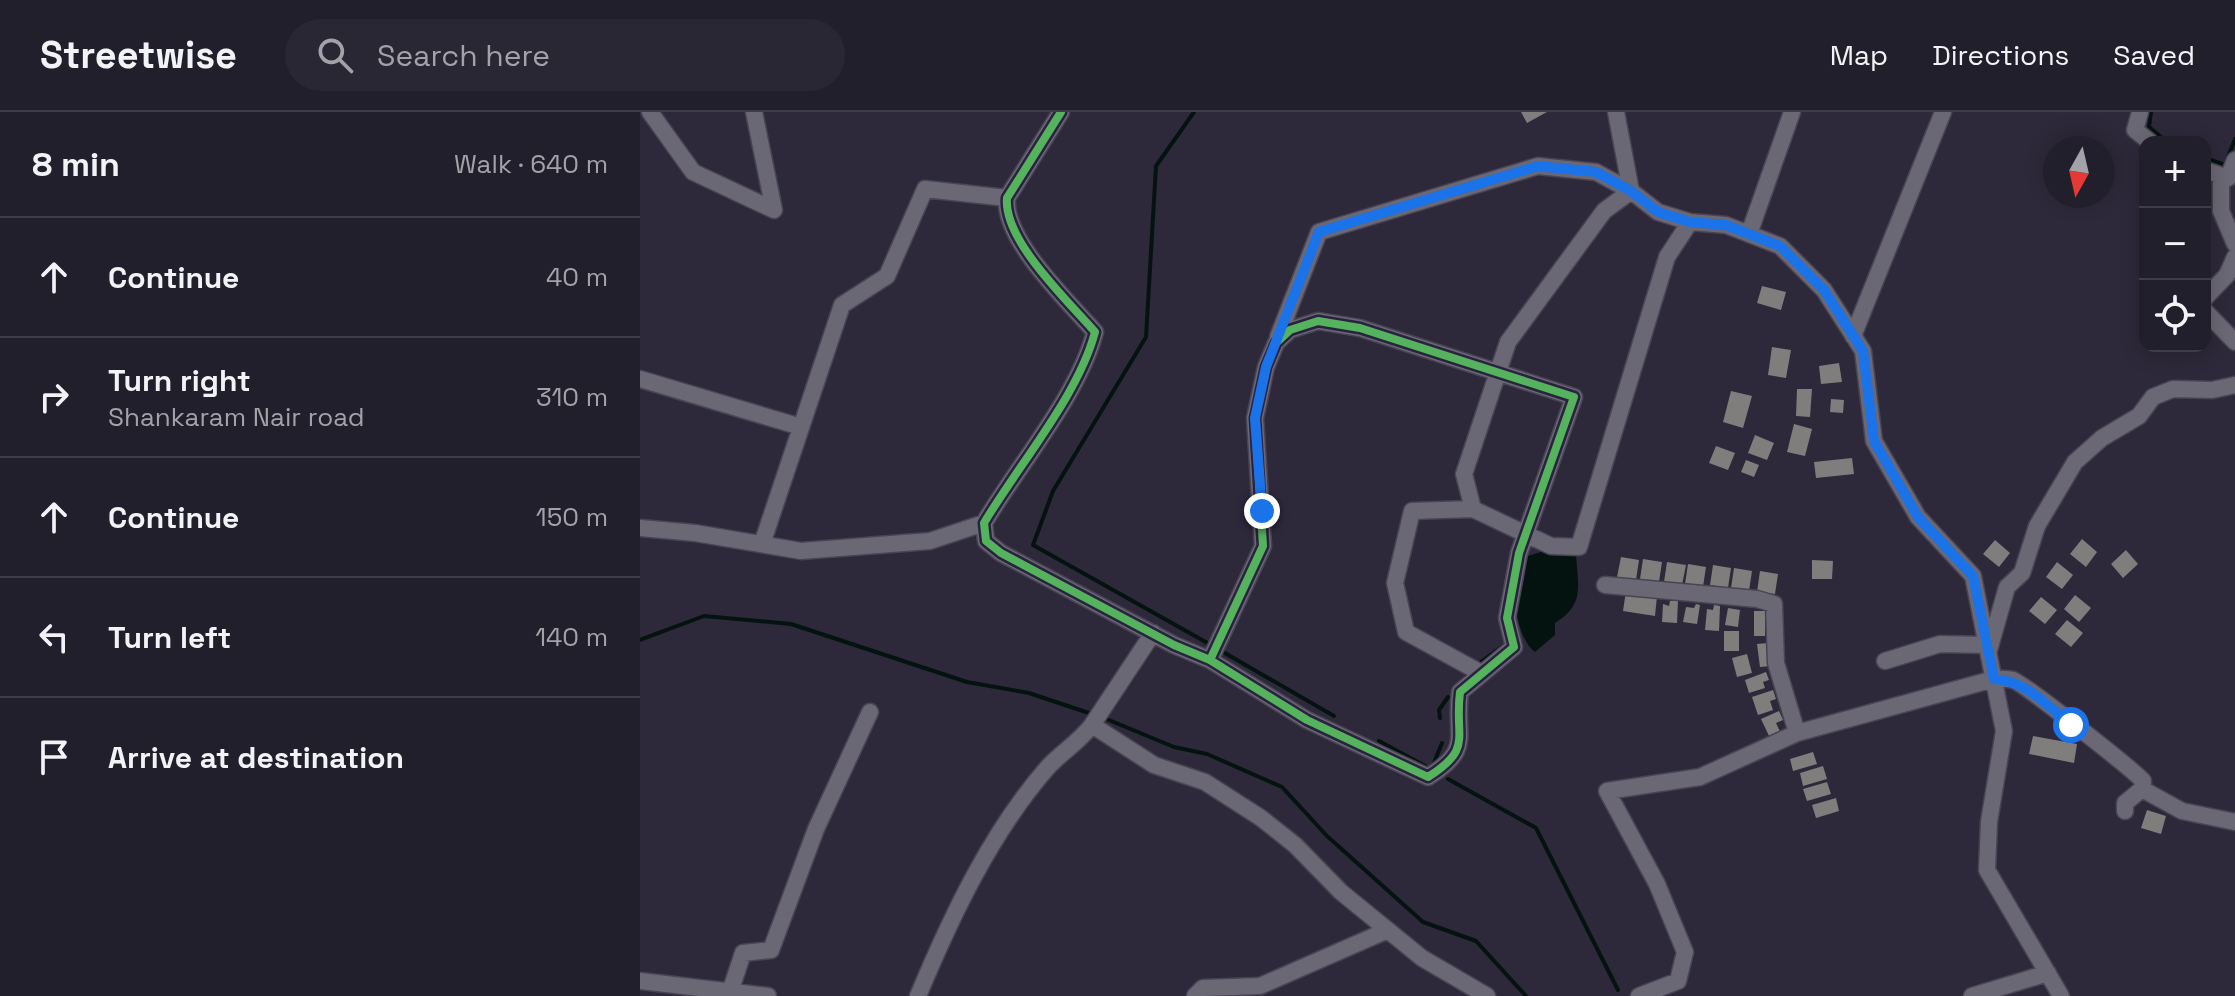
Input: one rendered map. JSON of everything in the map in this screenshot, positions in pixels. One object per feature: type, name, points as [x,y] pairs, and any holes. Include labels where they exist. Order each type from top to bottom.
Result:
[{"type":"street","points":[[650,112],[693,172],[774,210],[754,112]]},
{"type":"street","points":[[1061,112],[1007,198],[1005,214],[1027,251],[1095,332],[1090,350],[1059,405],[984,523],[986,541],[1001,553],[1153,633],[1214,652],[1307,720],[1428,777],[1453,761],[1461,739],[1457,715],[1460,692],[1514,647],[1507,618],[1525,536],[1574,397],[1360,328],[1318,321],[1290,330],[1276,343]]},
{"type":"street","points":[[1616,112],[1631,191]]},
{"type":"street","points":[[1749,234],[1792,112]]},
{"type":"street","points":[[1853,336],[1943,112]]},
{"type":"street","points":[[2140,112],[2135,130],[2142,136]]},
{"type":"street","points":[[2213,173],[2228,178],[2235,160]]},
{"type":"street","points":[[1214,652],[1263,546],[1255,418],[1266,367],[1319,232],[1538,166],[1596,172],[1631,191],[1658,212],[1690,222],[1726,225],[1780,246],[1824,290],[1863,351],[1874,441],[1918,517],[1973,576],[2004,731],[1989,822],[1987,870],[2061,996]]},
{"type":"street","points":[[2213,173],[2221,211],[2235,244]]},
{"type":"street","points":[[762,544],[842,305],[887,276],[925,189],[1007,198]]},
{"type":"street","points":[[1473,509],[1464,474],[1508,342],[1595,222],[1604,211],[1631,191]]},
{"type":"street","points":[[1481,673],[1406,632],[1395,583],[1412,511],[1473,509],[1551,546],[1579,547],[1667,257],[1690,222]]},
{"type":"street","points":[[2211,292],[2227,275],[2235,257]]},
{"type":"street","points":[[2211,317],[2235,342]]},
{"type":"street","points":[[640,379],[801,427]]},
{"type":"street","points":[[1988,649],[2007,587],[2022,573],[2037,526],[2075,462],[2102,438],[2139,416],[2153,397],[2173,389],[2212,390],[2235,385]]},
{"type":"street","points":[[640,528],[801,551],[930,541],[984,523]]},
{"type":"street","points":[[1605,585],[1757,599],[1774,604],[1776,663],[1797,733]]},
{"type":"street","points":[[918,996],[941,942],[995,842],[1048,767],[1082,739],[1153,633]]},
{"type":"street","points":[[1885,661],[1940,644],[1988,649]]},
{"type":"street","points":[[1639,996],[1678,981],[1684,968],[1685,952],[1657,884],[1607,791],[1700,777],[1797,733],[1994,679],[2013,680],[2032,691],[2109,756],[2135,771],[2143,781],[2142,789],[2125,803],[2125,811]]},
{"type":"street","points":[[730,992],[743,953],[771,950],[816,829],[870,712]]},
{"type":"street","points":[[1092,725],[1154,765],[1205,782],[1261,818],[1422,958],[1487,996]]},
{"type":"street","points":[[2142,789],[2182,811],[2235,822]]},
{"type":"street","points":[[1195,996],[1203,988],[1260,986],[1388,930]]},
{"type":"street","points":[[1972,996],[2048,973]]},
{"type":"street","points":[[640,981],[768,996]]},
{"type":"shaded area","points":[[1547,550],[1576,555],[1578,594],[1571,609],[1555,623],[1555,635],[1535,652],[1529,647],[1521,629],[1515,587],[1528,556]]},
{"type":"building","points":[[1521,112],[1547,112],[1527,123]]},
{"type":"building","points":[[1762,286],[1786,292],[1781,310],[1757,303]]},
{"type":"building","points":[[1772,347],[1791,350],[1786,378],[1768,375]]},
{"type":"building","points":[[1839,363],[1842,382],[1821,384],[1819,366]]},
{"type":"building","points":[[1797,389],[1812,389],[1810,417],[1796,416]]},
{"type":"building","points":[[1731,391],[1752,396],[1743,428],[1723,422]]},
{"type":"building","points":[[1831,399],[1844,400],[1843,413],[1830,412]]},
{"type":"building","points":[[1794,424],[1812,429],[1805,456],[1787,452]]},
{"type":"building","points":[[1755,435],[1774,443],[1767,460],[1748,453]]},
{"type":"building","points":[[1716,446],[1735,453],[1728,470],[1709,463]]},
{"type":"building","points":[[1852,458],[1854,474],[1816,478],[1814,462]]},
{"type":"building","points":[[1746,460],[1759,465],[1754,477],[1741,472]]},
{"type":"building","points":[[2082,539],[2097,552],[2086,567],[2070,554]]},
{"type":"building","points":[[1995,540],[2010,553],[1999,567],[1983,554]]},
{"type":"building","points":[[2126,550],[2138,564],[2123,578],[2111,564]]},
{"type":"building","points":[[1621,557],[1639,560],[1636,580],[1617,577]]},
{"type":"building","points":[[1643,559],[1662,562],[1659,582],[1640,579]]},
{"type":"building","points":[[1812,560],[1833,561],[1832,579],[1812,579]]},
{"type":"building","points":[[1667,562],[1686,565],[1682,585],[1664,582]]},
{"type":"building","points":[[2057,562],[2073,575],[2062,589],[2046,577]]},
{"type":"building","points":[[1688,564],[1706,567],[1703,587],[1685,584]]},
{"type":"building","points":[[1713,565],[1731,568],[1728,588],[1710,585]]},
{"type":"building","points":[[1734,568],[1752,571],[1749,591],[1731,588]]},
{"type":"building","points":[[1760,571],[1778,574],[1775,594],[1757,592]]},
{"type":"building","points":[[1626,591],[1657,596],[1655,616],[1623,611]]},
{"type":"building","points":[[2075,595],[2091,608],[2079,622],[2064,609]]},
{"type":"building","points":[[2041,597],[2057,610],[2045,624],[2029,611]]},
{"type":"building","points":[[1670,601],[1678,601],[1677,623],[1662,622],[1663,604],[1669,606]]},
{"type":"building","points":[[1696,604],[1700,605],[1697,624],[1683,622],[1686,607],[1694,608]]},
{"type":"building","points":[[1714,605],[1720,606],[1719,631],[1705,630],[1707,609],[1713,610]]},
{"type":"building","points":[[1728,608],[1740,610],[1738,627],[1725,625]]},
{"type":"building","points":[[1754,611],[1765,611],[1765,636],[1754,636]]},
{"type":"building","points":[[2067,620],[2083,633],[2071,647],[2055,634]]},
{"type":"building","points":[[1724,631],[1739,631],[1739,651],[1724,651]]},
{"type":"building","points":[[1768,643],[1771,666],[1760,667],[1757,644]]},
{"type":"building","points":[[1747,654],[1752,673],[1737,677],[1732,658]]},
{"type":"building","points":[[1766,672],[1769,680],[1763,682],[1765,688],[1749,693],[1745,680]]},
{"type":"building","points":[[1773,690],[1776,699],[1770,701],[1773,710],[1758,715],[1752,697]]},
{"type":"building","points":[[1779,711],[1783,720],[1776,723],[1781,734],[1770,738],[1761,719]]},
{"type":"building","points":[[2033,736],[2077,744],[2074,763],[2029,754]]},
{"type":"building","points":[[1813,752],[1817,764],[1793,771],[1790,759]]},
{"type":"building","points":[[1823,766],[1827,779],[1803,786],[1800,773]]},
{"type":"building","points":[[1827,782],[1831,794],[1807,801],[1803,789]]},
{"type":"building","points":[[1836,798],[1839,811],[1816,818],[1812,805]]},
{"type":"building","points":[[2147,810],[2166,816],[2161,834],[2141,828]]},
{"type":"waterway","points":[[1194,112],[1156,166],[1146,337],[1053,491],[1033,545],[1211,645]]},
{"type":"waterway","points":[[2151,112],[2149,127],[2160,136]]},
{"type":"waterway","points":[[2211,160],[2225,165],[2235,139]]},
{"type":"waterway","points":[[640,640],[704,616],[791,624],[967,682],[1029,693],[1095,715]]},
{"type":"waterway","points":[[1478,664],[1503,646]]},
{"type":"waterway","points":[[1218,649],[1334,716]]},
{"type":"waterway","points":[[1440,718],[1439,710],[1448,697]]},
{"type":"waterway","points":[[1104,718],[1174,747],[1207,754],[1282,787],[1327,836],[1423,922],[1476,941],[1526,996]]},
{"type":"waterway","points":[[1379,741],[1425,766]]},
{"type":"waterway","points":[[1433,765],[1442,743]]},
{"type":"waterway","points":[[1448,779],[1536,828],[1618,990]]},
{"type":"cycle path","points":[[1061,112],[1007,198],[1009,215],[1015,232],[1039,269],[1095,332],[1087,356],[1062,405],[984,523],[986,541],[1001,553],[1174,645],[1210,660],[1307,720],[1428,777],[1452,758],[1457,749],[1460,692],[1514,647],[1507,618],[1519,553],[1574,397],[1360,328],[1318,321],[1290,330],[1276,343],[1266,367],[1255,418],[1263,546],[1210,660]]},
{"type":"route","points":[[1262,511],[1255,418],[1266,367],[1319,232],[1538,166],[1596,172],[1631,191],[1658,212],[1690,222],[1726,225],[1780,246],[1824,290],[1863,351],[1874,441],[1918,517],[1973,576],[1994,679],[2013,680],[2032,691],[2071,725]]}]
